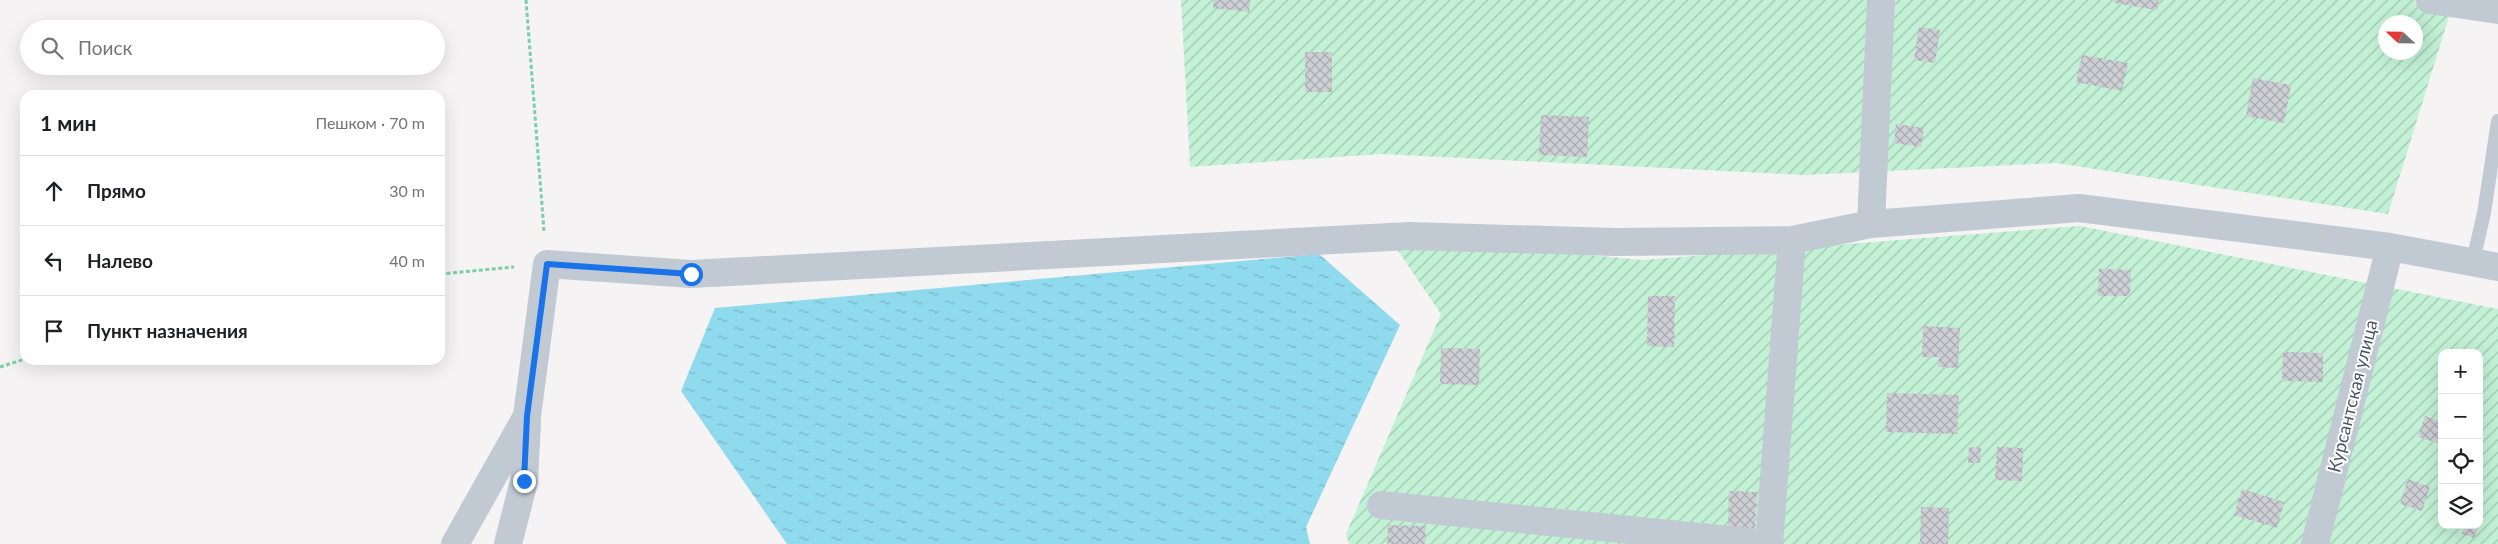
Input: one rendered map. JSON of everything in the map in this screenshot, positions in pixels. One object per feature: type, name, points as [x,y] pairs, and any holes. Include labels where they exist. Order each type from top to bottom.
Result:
[{"type":"street","points":[[1871,224],[1881,0]]},
{"type":"street","points":[[2430,0],[2498,10]]},
{"type":"street","points":[[508,544],[524,481],[527,416],[547,264],[691,274],[1409,236],[1616,242],[1792,240],[1871,224],[2079,208],[2390,247],[2486,264]]},
{"type":"street","points":[[1381,505],[1769,544],[1792,240]]},
{"type":"street","name":"Курсантская улица","points":[[2314,544],[2390,247]]},
{"type":"street","points":[[455,544],[527,416]]},
{"type":"lane","points":[[2486,264],[2484,212],[2498,121]]},
{"type":"path","points":[[445,274],[547,264],[526,0]]},
{"type":"path","points":[[0,366],[20,360]]},
{"type":"green space","points":[[1181,0],[2454,0],[2388,214],[2056,163],[1805,175],[1382,154],[1190,167]]},
{"type":"green space","points":[[2080,226],[2498,309],[2498,544],[1349,544],[1346,534],[1441,314],[1388,236],[1642,260]]},
{"type":"water","points":[[1319,254],[1400,325],[1306,527],[1310,544],[787,544],[681,391],[715,308]]},
{"type":"building","points":[[1214,0],[1250,0],[1249,12],[1213,8]]},
{"type":"building","points":[[2114,0],[2159,0],[2157,10],[2114,3]]},
{"type":"building","points":[[1919,27],[1940,30],[1935,63],[1914,60]]},
{"type":"building","points":[[1305,52],[1332,52],[1332,92],[1305,92]]},
{"type":"building","points":[[2082,55],[2128,63],[2122,91],[2076,82]]},
{"type":"building","points":[[2253,78],[2291,85],[2284,123],[2246,116]]},
{"type":"building","points":[[1541,115],[1589,117],[1587,157],[1539,155]]},
{"type":"building","points":[[1896,124],[1924,128],[1921,147],[1894,143]]},
{"type":"building","points":[[2099,269],[2131,270],[2130,296],[2098,296]]},
{"type":"building","points":[[1648,296],[1675,296],[1674,347],[1647,346]]},
{"type":"building","points":[[1923,326],[1960,328],[1958,368],[1938,367],[1939,357],[1922,357]]},
{"type":"building","points":[[1441,348],[1480,349],[1479,385],[1440,384]]},
{"type":"building","points":[[2283,352],[2323,353],[2323,382],[2282,381]]},
{"type":"building","points":[[1887,393],[1959,395],[1957,434],[1886,432]]},
{"type":"building","points":[[2425,416],[2438,421],[2438,443],[2418,437]]},
{"type":"building","points":[[1969,447],[1981,448],[1980,463],[1968,463]]},
{"type":"building","points":[[1997,447],[2023,448],[2022,481],[1995,480]]},
{"type":"building","points":[[2408,479],[2430,487],[2422,511],[2400,504]]},
{"type":"building","points":[[2242,489],[2284,502],[2277,528],[2234,515]]},
{"type":"building","points":[[1729,491],[1757,492],[1755,530],[1728,530]]},
{"type":"building","points":[[1921,507],[1949,508],[1948,544],[1920,544]]},
{"type":"building","points":[[1388,525],[1426,526],[1425,544],[1387,544]]},
{"type":"building","points":[[2464,529],[2477,529],[2474,538],[2462,534]]},
{"type":"route","points":[[524,481],[527,416],[547,264],[691,274]]}]
